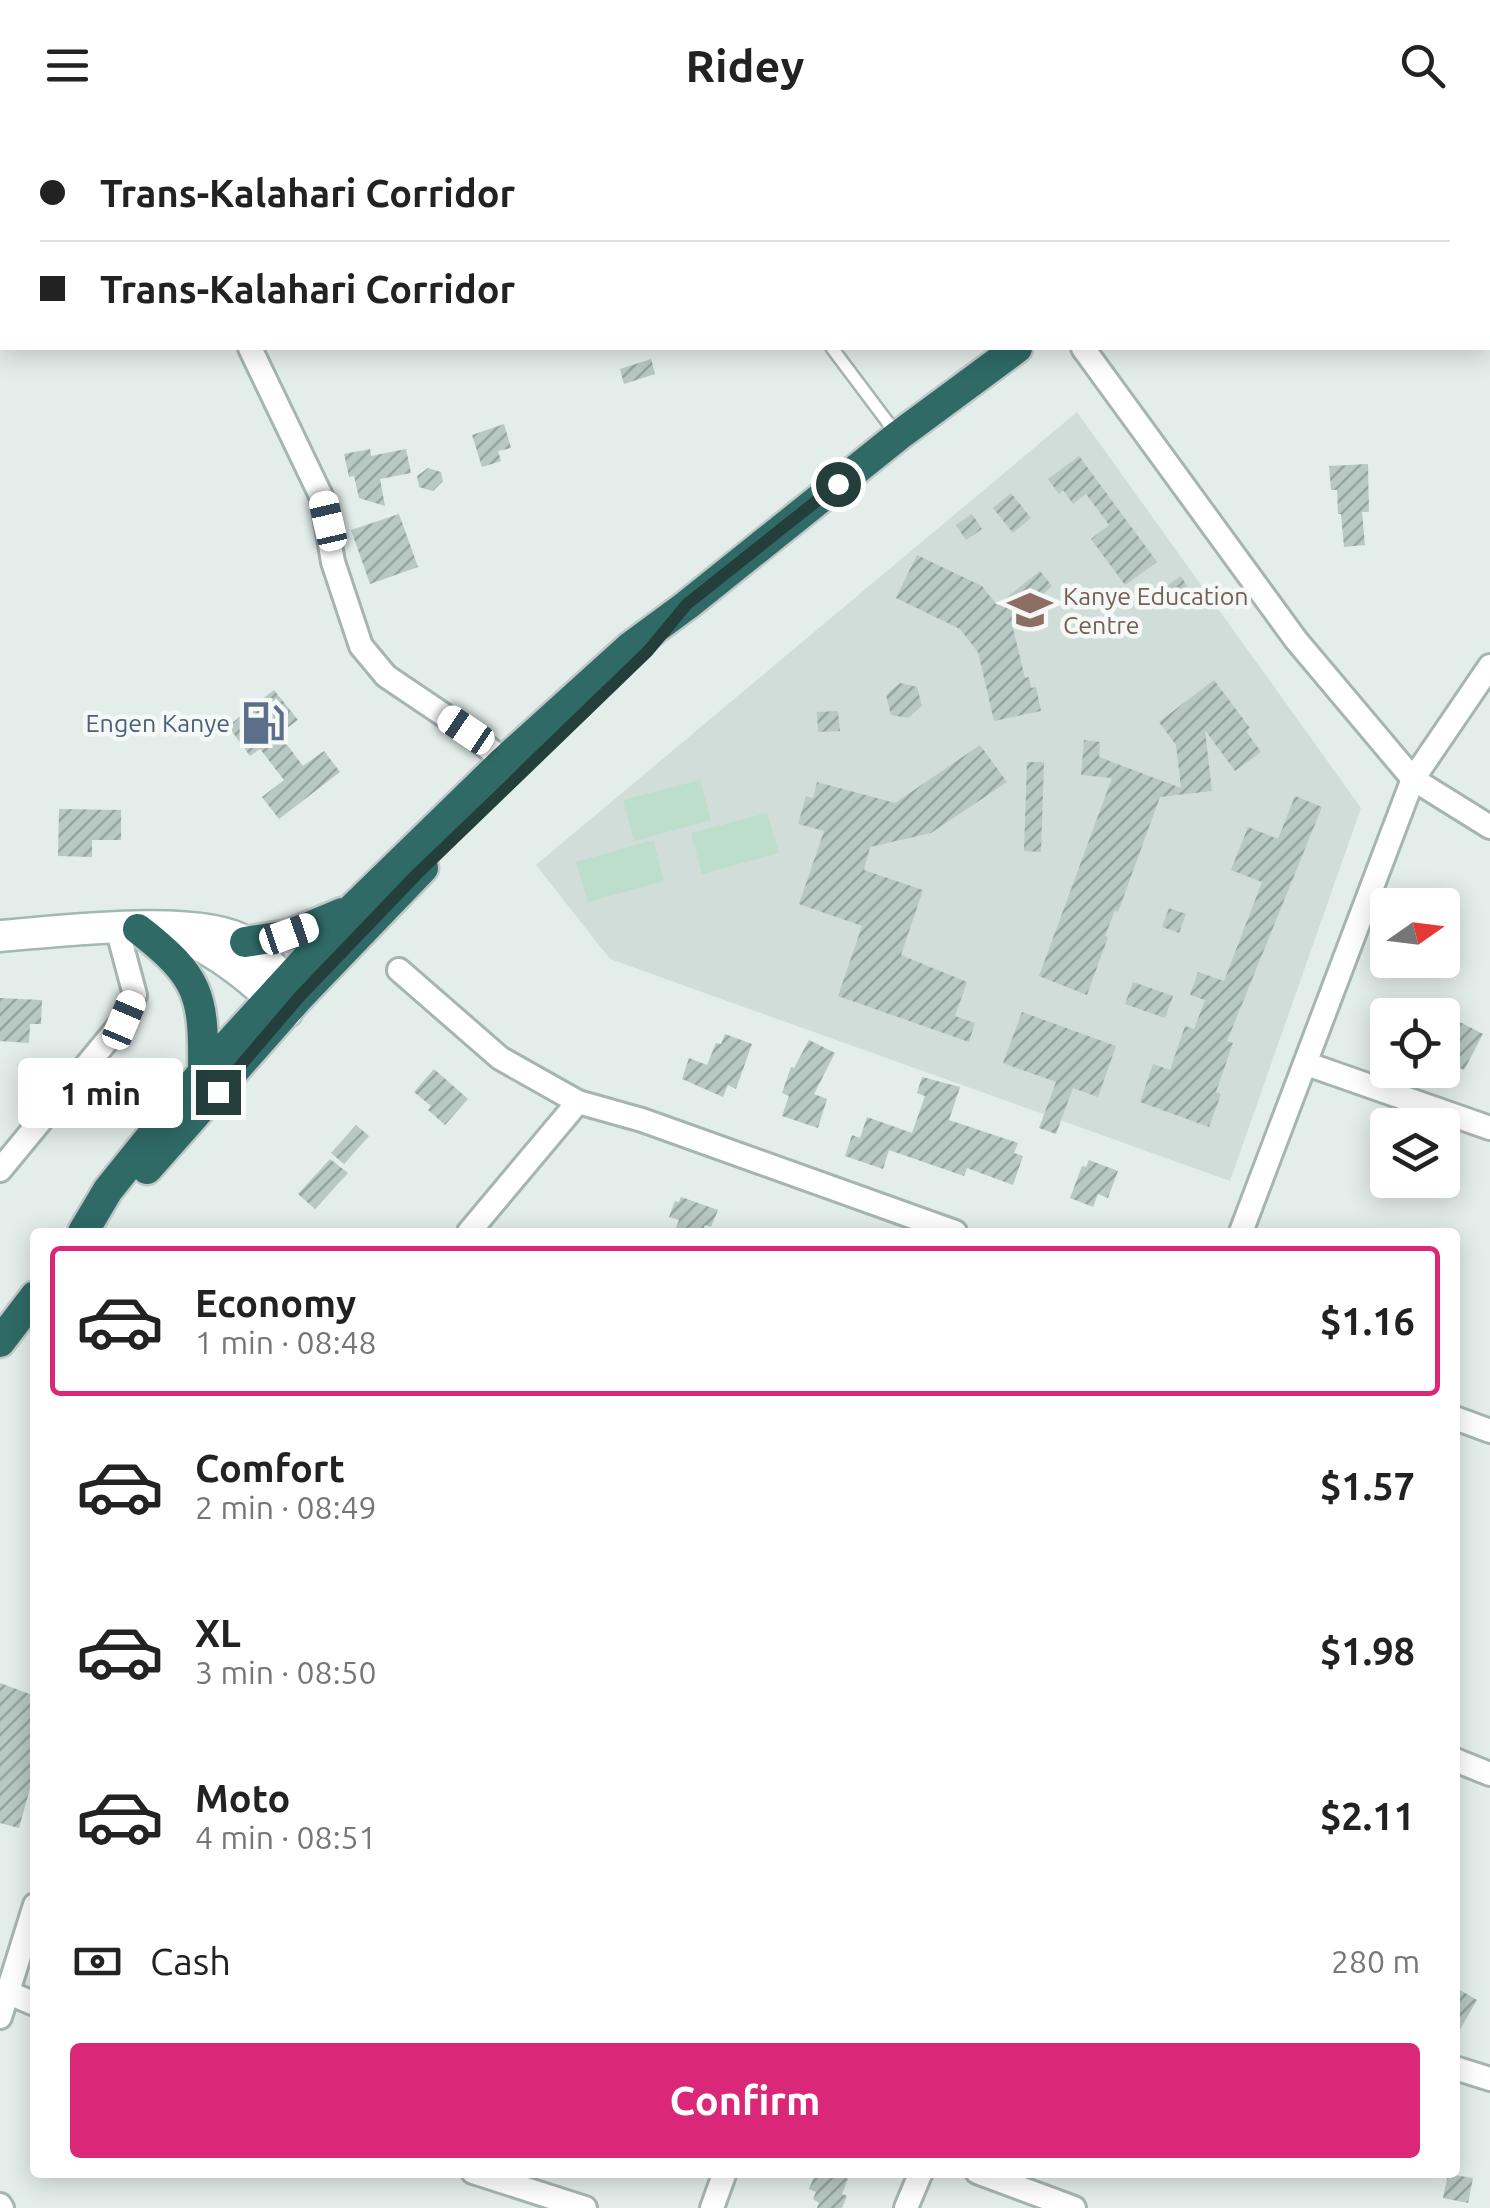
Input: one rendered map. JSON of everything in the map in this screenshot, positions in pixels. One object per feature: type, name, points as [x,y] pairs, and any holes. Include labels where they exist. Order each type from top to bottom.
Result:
[{"type":"highway","points":[[88,1228],[196,1118],[352,909],[504,761],[630,646],[1013,350]]},
{"type":"highway","points":[[87,1228],[108,1190],[203,1072],[416,875],[648,651],[687,604]]},
{"type":"highway","points":[[244,942],[289,934],[352,909]]},
{"type":"highway","points":[[139,928],[182,967],[197,992],[203,1021],[203,1072]]},
{"type":"highway","points":[[0,1342],[30,1303]]},
{"type":"street","points":[[251,350],[322,498],[332,562],[361,646],[386,676],[504,761]]},
{"type":"street","points":[[1084,350],[1296,640],[1413,779],[1490,826]]},
{"type":"street","points":[[1243,1228],[1413,779],[1490,666]]},
{"type":"street","points":[[139,928],[198,943],[286,997]]},
{"type":"street","points":[[0,936],[139,928],[220,932],[244,942],[286,997]]},
{"type":"street","points":[[0,1170],[124,1020],[134,995],[139,928]]},
{"type":"street","points":[[399,970],[500,1058],[578,1102],[642,1120],[944,1228]]},
{"type":"street","points":[[1307,1064],[1490,1128]]},
{"type":"street","points":[[471,1228],[578,1102]]},
{"type":"street","points":[[1460,1420],[1490,1431]]},
{"type":"street","points":[[1460,1762],[1490,1774]]},
{"type":"street","points":[[0,2016],[30,1922]]},
{"type":"street","points":[[9,1993],[30,2002]]},
{"type":"street","points":[[1460,2070],[1490,2079]]},
{"type":"street","points":[[492,2178],[585,2208]]},
{"type":"street","points":[[712,2208],[722,2178]]},
{"type":"street","points":[[906,2208],[918,2178]]},
{"type":"street","points":[[992,2178],[1074,2208]]},
{"type":"lane","points":[[834,350],[898,436]]},
{"type":"shaded area","name":"Kanye Education Centre","points":[[1077,412],[1361,808],[1230,1181],[610,959],[536,865]]},
{"type":"green space","points":[[700,780],[711,820],[634,841],[623,800]]},
{"type":"green space","points":[[767,813],[779,853],[702,874],[691,833]]},
{"type":"green space","points":[[653,840],[664,881],[588,902],[576,862]]},
{"type":"building","points":[[651,359],[655,374],[624,384],[620,369]]},
{"type":"building","points":[[504,424],[511,448],[498,451],[501,461],[482,467],[472,435]]},
{"type":"building","points":[[370,449],[371,456],[406,449],[411,473],[380,479],[385,506],[359,498],[354,476],[349,477],[344,454]]},
{"type":"building","points":[[1079,456],[1157,562],[1125,585],[1091,539],[1109,525],[1086,494],[1073,504],[1048,479]]},
{"type":"building","points":[[1368,464],[1369,512],[1362,512],[1365,545],[1344,547],[1337,490],[1331,490],[1329,466]]},
{"type":"building","points":[[428,468],[441,472],[443,481],[433,491],[419,487],[417,476]]},
{"type":"building","points":[[1011,493],[1031,518],[1013,533],[993,508]]},
{"type":"building","points":[[399,514],[418,567],[370,584],[351,530]]},
{"type":"building","points":[[972,514],[982,529],[966,540],[956,525]]},
{"type":"building","points":[[917,555],[982,586],[997,605],[1040,571],[1052,586],[1012,624],[1025,678],[1029,677],[1031,688],[1036,687],[1041,711],[994,721],[978,652],[960,629],[896,598]]},
{"type":"building","points":[[1181,576],[1190,591],[1170,604],[1161,590]]},
{"type":"building","points":[[1214,680],[1250,728],[1246,731],[1261,752],[1235,771],[1205,730],[1212,791],[1160,797],[1118,912],[1115,910],[1105,936],[1108,937],[1087,995],[1039,976],[1112,778],[1081,775],[1084,740],[1100,742],[1099,757],[1181,788],[1176,745],[1159,722]]},
{"type":"building","points":[[900,683],[917,687],[922,706],[908,718],[891,715],[886,695]]},
{"type":"building","points":[[274,690],[298,720],[279,734],[303,766],[324,751],[340,772],[279,819],[262,797],[284,780],[260,749],[250,756],[228,726]]},
{"type":"building","points":[[838,711],[840,731],[818,732],[817,712]]},
{"type":"building","points":[[980,745],[1007,782],[931,833],[870,847],[864,870],[923,890],[901,955],[967,982],[955,1016],[975,1023],[969,1042],[838,996],[862,926],[799,904],[824,831],[798,824],[806,796],[813,798],[817,782],[895,803]]},
{"type":"building","points":[[1027,762],[1044,762],[1041,852],[1024,851]]},
{"type":"building","points":[[1295,796],[1322,807],[1227,1041],[1233,1043],[1209,1127],[1140,1102],[1153,1064],[1170,1070],[1185,1026],[1194,1029],[1205,1000],[1190,995],[1198,972],[1224,981],[1262,882],[1231,870],[1248,827],[1278,839]]},
{"type":"building","points":[[59,809],[121,810],[121,840],[92,840],[92,857],[58,856]]},
{"type":"building","points":[[1169,908],[1186,914],[1179,933],[1162,927]]},
{"type":"building","points":[[1133,982],[1173,996],[1165,1018],[1125,1004]]},
{"type":"building","points":[[0,998],[42,1000],[41,1024],[30,1024],[29,1043],[0,1041]]},
{"type":"building","points":[[1022,1012],[1116,1046],[1098,1097],[1073,1088],[1056,1134],[1039,1128],[1056,1082],[1003,1063]]},
{"type":"building","points":[[1460,1022],[1483,1034],[1464,1070],[1460,1068]]},
{"type":"building","points":[[725,1034],[752,1044],[736,1089],[728,1085],[723,1097],[682,1079],[689,1058],[707,1065],[716,1043],[721,1044]]},
{"type":"building","points":[[809,1040],[835,1053],[814,1094],[827,1099],[818,1128],[782,1116],[789,1096],[782,1093],[791,1067],[794,1068]]},
{"type":"building","points":[[434,1069],[468,1099],[445,1125],[414,1092]]},
{"type":"building","points":[[922,1077],[960,1087],[949,1120],[1018,1143],[1014,1153],[1023,1156],[1013,1185],[967,1168],[964,1176],[889,1150],[883,1169],[845,1156],[852,1135],[860,1138],[867,1117],[912,1133],[925,1096],[917,1093]]},
{"type":"building","points":[[356,1125],[369,1136],[344,1164],[331,1153]]},
{"type":"building","points":[[330,1159],[348,1173],[315,1209],[298,1194]]},
{"type":"building","points":[[1089,1160],[1118,1171],[1108,1198],[1098,1194],[1093,1207],[1070,1198],[1082,1166],[1086,1167]]},
{"type":"building","points":[[681,1197],[718,1210],[711,1227],[676,1228],[679,1220],[669,1217],[675,1201],[679,1202]]},
{"type":"building","points":[[0,1683],[30,1694],[30,1789],[19,1828],[0,1823]]},
{"type":"building","points":[[1460,1990],[1477,2000],[1460,2029]]},
{"type":"building","points":[[814,2178],[848,2179],[842,2208],[817,2208],[819,2203],[813,2199],[816,2192],[809,2189]]},
{"type":"building","points":[[1447,2178],[1473,2178],[1468,2203],[1443,2198]]},
{"type":"place","name":"Kanye Education Centre","points":[[1030,610]]},
{"type":"place","name":"Engen Kanye","points":[[263,723]]},
{"type":"route","points":[[218,1092],[300,996],[416,875],[648,651],[687,604],[838,484]]}]
